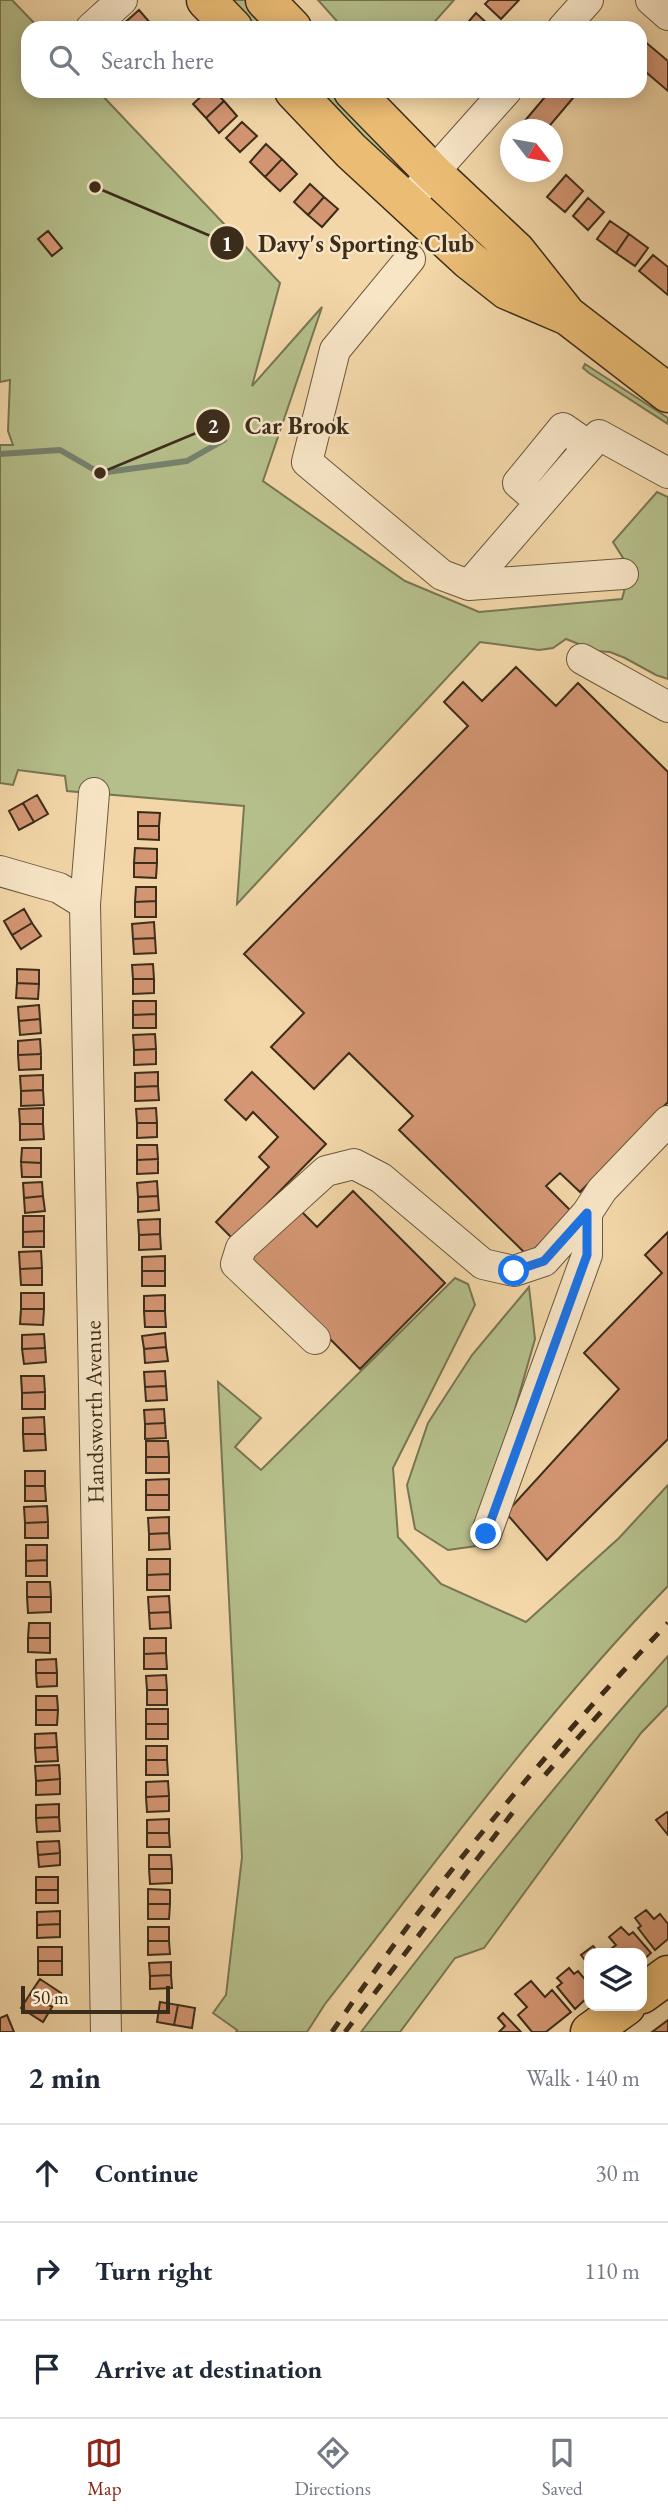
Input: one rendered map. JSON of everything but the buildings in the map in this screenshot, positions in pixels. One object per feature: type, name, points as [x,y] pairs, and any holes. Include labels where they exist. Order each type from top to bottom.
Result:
[{"type":"main road","points":[[206,0],[226,21]]},
{"type":"main road","points":[[265,0],[285,21]]},
{"type":"main road","points":[[301,98],[351,151],[469,260],[507,290],[568,316]]},
{"type":"main road","points":[[360,98],[433,173],[516,251],[568,316],[668,393]]},
{"type":"main road","points":[[647,1990],[668,1975]]},
{"type":"main road","points":[[590,2032],[619,2011]]},
{"type":"street","points":[[99,21],[122,0]]},
{"type":"street","points":[[569,21],[588,0]]},
{"type":"street","points":[[651,0],[668,15]]},
{"type":"street","points":[[407,202],[500,98]]},
{"type":"street","points":[[410,259],[335,351],[307,462],[442,575],[469,585],[623,574]]},
{"type":"street","points":[[540,502],[518,483],[570,421],[589,446]]},
{"type":"street","points":[[469,585],[599,435],[668,473]]},
{"type":"street","points":[[582,659],[668,707]]},
{"type":"street","name":"Handsworth Avenue","points":[[94,793],[85,904],[104,2031]]},
{"type":"street","points":[[0,871],[58,888],[85,904]]},
{"type":"street","points":[[315,1339],[236,1264],[241,1248],[326,1171],[354,1164],[381,1178],[483,1264],[514,1271],[544,1261],[587,1213],[602,1190],[668,1121]]},
{"type":"street","points":[[486,1534],[587,1255],[587,1213]]},
{"type":"green space","points":[[0,0],[12,0],[32,21],[21,21],[21,98],[105,98],[280,283],[252,386],[322,307],[263,481],[405,581],[479,612],[622,599],[630,569],[613,542],[657,492],[668,497],[668,679],[610,652],[596,651],[566,639],[553,648],[539,650],[480,642],[237,904],[244,806],[67,791],[65,776],[18,770],[13,785],[0,783],[0,445],[13,445],[8,431],[10,380],[0,382]]},
{"type":"green space","points":[[218,0],[249,0],[269,21],[238,21]]},
{"type":"green space","points":[[318,0],[454,0],[435,21],[337,21]]},
{"type":"green space","points":[[315,98],[346,98],[415,167],[410,178],[398,178]]},
{"type":"green space","points":[[585,364],[668,418],[668,424],[589,373],[583,368]]},
{"type":"green space","points":[[455,1278],[468,1284],[475,1305],[393,1468],[398,1537],[441,1584],[526,1622],[619,1538],[668,1485],[668,1586],[577,1686],[449,1843],[325,2004],[307,2032],[236,2032],[237,2030],[213,2013],[226,1995],[242,1857],[218,1382],[261,1418],[235,1447],[261,1470]]},
{"type":"green space","points":[[529,1287],[535,1339],[476,1546],[448,1550],[415,1529],[407,1485],[428,1423],[472,1355]]},
{"type":"green space","points":[[668,1656],[668,1705],[641,1733],[484,1948],[455,1958],[400,2032],[361,2032],[511,1841]]},
{"type":"waterway","points":[[0,454],[60,450],[100,473],[187,461],[224,440]]},
{"type":"railway","points":[[332,2032],[409,1924],[450,1872],[578,1720],[668,1623]]},
{"type":"railway","points":[[545,1775],[601,1712]]},
{"type":"railway","points":[[345,2032],[513,1812]]},
{"type":"place","name":"Davy's Sporting Club","points":[[95,187]]},
{"type":"place","name":"Car Brook","points":[[100,473]]},
{"type":"route","points":[[486,1534],[587,1255],[587,1213],[544,1261],[514,1271]]}]
